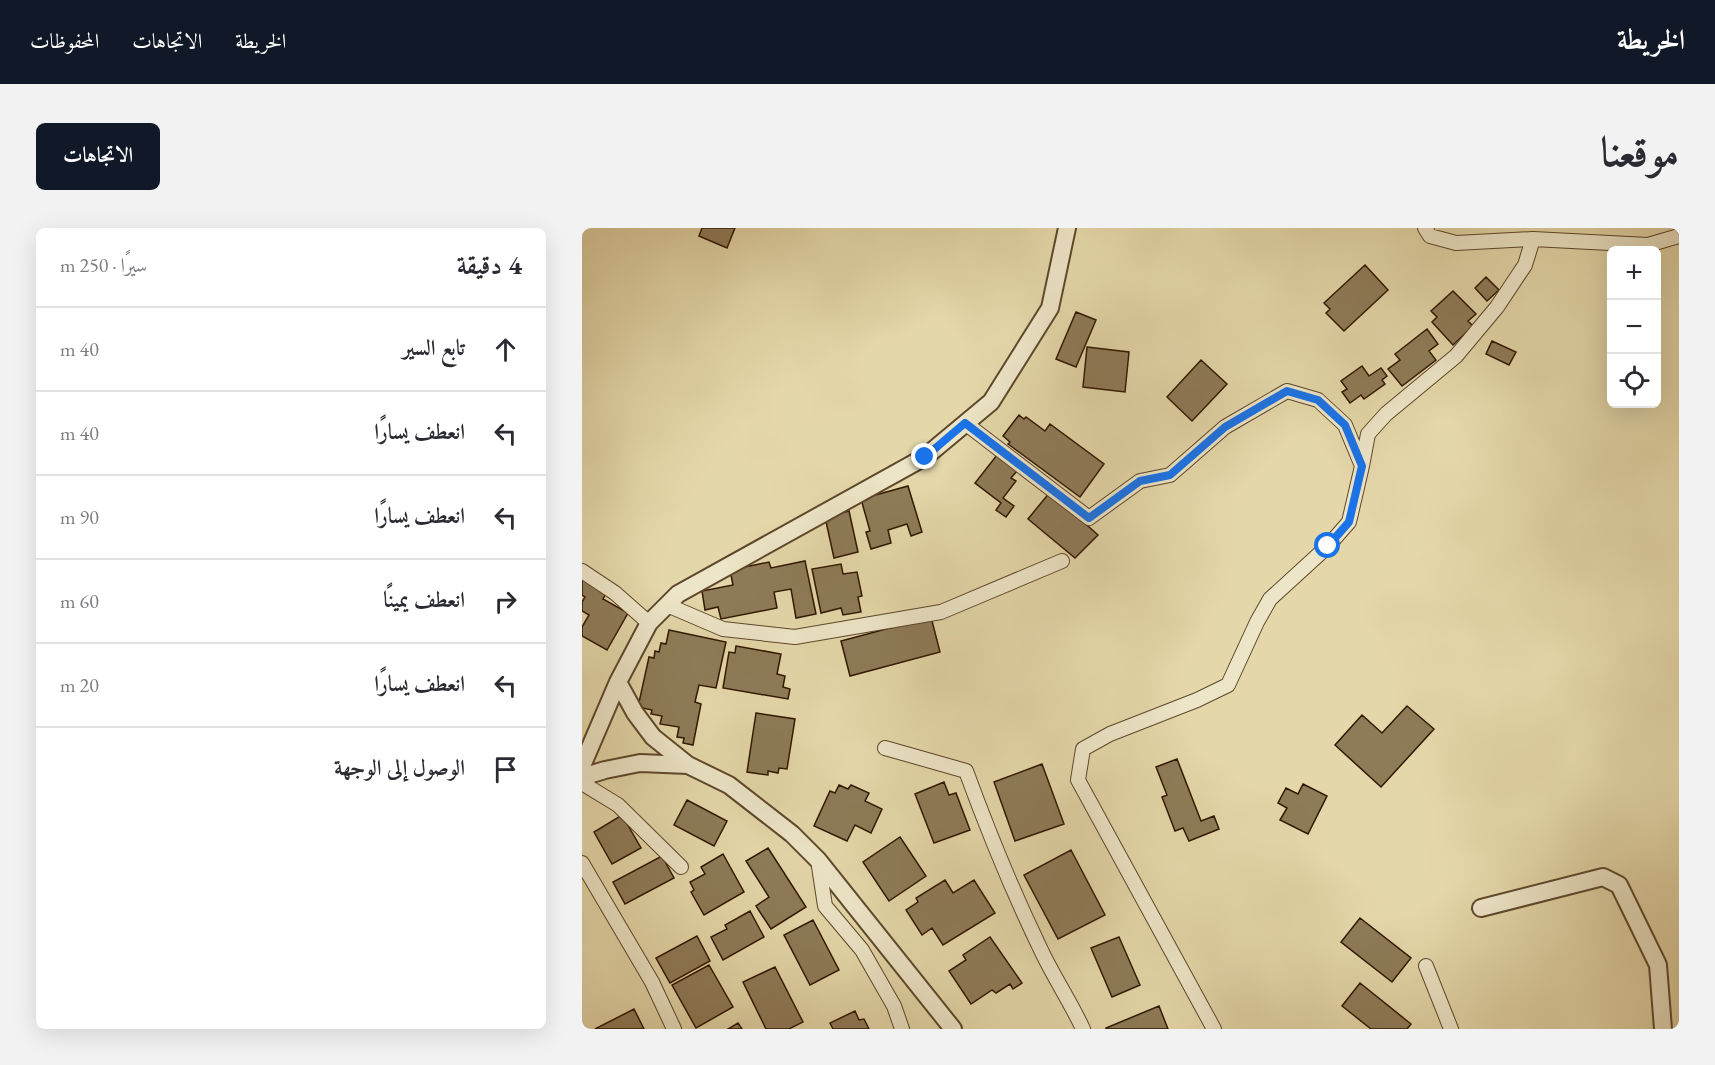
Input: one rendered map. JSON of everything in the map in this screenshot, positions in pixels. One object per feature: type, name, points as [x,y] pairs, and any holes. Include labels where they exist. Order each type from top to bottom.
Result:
[{"type":"street","points":[[582,766],[618,682],[649,623],[678,594],[925,457],[991,402],[1050,308],[1067,228]]},
{"type":"street","points":[[1425,228],[1430,236],[1456,243],[1533,239],[1648,245],[1679,236]]},
{"type":"street","points":[[1214,1029],[1078,780],[1083,749],[1110,734],[1197,700],[1228,685],[1270,599],[1328,546],[1349,522],[1368,434],[1386,414],[1456,356],[1497,307],[1526,265],[1533,239]]},
{"type":"street","points":[[965,423],[1089,518],[1140,481],[1170,475],[1225,427],[1287,391],[1318,400],[1345,425],[1362,466]]},
{"type":"street","points":[[667,605],[723,629],[795,637],[941,612],[1062,561]]},
{"type":"street","points":[[582,571],[615,593],[649,623]]},
{"type":"street","points":[[618,682],[635,713],[652,737],[688,765],[729,785],[792,834],[818,860],[953,1029]]},
{"type":"street","points":[[885,748],[966,771],[989,834],[1016,895],[1041,950],[1083,1029]]},
{"type":"street","points":[[582,777],[640,763],[688,765]]},
{"type":"street","points":[[582,783],[618,805],[681,867]]},
{"type":"street","points":[[818,860],[825,906],[862,950],[894,1006],[902,1029]]},
{"type":"street","points":[[582,863],[652,982],[675,1029]]},
{"type":"street","points":[[1481,908],[1603,877],[1619,885],[1658,965],[1664,1029]]},
{"type":"street","points":[[1426,966],[1451,1029]]},
{"type":"building","points":[[702,228],[735,228],[727,248],[699,236]]},
{"type":"building","points":[[1365,265],[1388,290],[1344,331],[1326,313],[1330,309],[1324,303]]},
{"type":"building","points":[[1486,277],[1499,290],[1487,301],[1475,288]]},
{"type":"building","points":[[1453,291],[1476,314],[1468,321],[1473,326],[1453,345],[1432,322],[1437,317],[1431,311]]},
{"type":"building","points":[[1076,312],[1096,320],[1076,367],[1056,359]]},
{"type":"building","points":[[1427,329],[1438,344],[1429,351],[1436,360],[1402,386],[1388,369],[1400,360],[1395,354]]},
{"type":"building","points":[[1492,341],[1516,352],[1509,365],[1486,354]]},
{"type":"building","points":[[1087,347],[1129,352],[1125,392],[1083,387]]},
{"type":"building","points":[[1201,360],[1227,384],[1192,421],[1167,397]]},
{"type":"building","points":[[1362,366],[1369,376],[1381,368],[1387,376],[1382,380],[1385,384],[1364,399],[1361,395],[1350,403],[1342,392],[1347,389],[1341,381]]},
{"type":"building","points":[[1019,415],[1024,419],[1026,417],[1045,431],[1050,424],[1104,464],[1080,497],[1008,444],[1010,442],[1003,436]]},
{"type":"building","points":[[997,455],[1017,471],[1011,478],[1016,481],[1003,498],[1014,506],[1006,517],[996,510],[1001,503],[975,483]]},
{"type":"building","points":[[908,486],[922,532],[911,536],[907,524],[888,530],[891,543],[871,549],[866,532],[870,531],[861,499]]},
{"type":"building","points":[[1050,492],[1098,535],[1075,558],[1028,519]]},
{"type":"building","points":[[849,511],[858,552],[834,558],[825,517]]},
{"type":"building","points":[[805,561],[816,614],[796,618],[791,589],[774,592],[777,608],[721,619],[718,607],[705,610],[702,591],[733,585],[730,570],[769,562],[771,568]]},
{"type":"building","points":[[841,564],[843,574],[857,572],[862,596],[858,597],[861,612],[843,615],[841,608],[821,613],[812,569]]},
{"type":"building","points":[[582,579],[607,592],[603,599],[628,613],[607,650],[582,636],[582,627],[589,615],[582,611],[582,602],[585,597],[582,595]]},
{"type":"building","points":[[931,617],[940,652],[850,676],[841,641]]},
{"type":"building","points":[[669,630],[726,642],[716,688],[699,685],[695,702],[701,704],[693,745],[683,743],[684,738],[677,737],[679,727],[660,724],[662,716],[651,714],[652,710],[638,707],[649,657],[654,658],[655,651],[659,652],[661,643],[666,644]]},
{"type":"building","points":[[736,646],[781,654],[777,674],[785,676],[783,687],[790,689],[788,699],[723,688],[729,652],[735,653]]},
{"type":"building","points":[[1407,706],[1434,729],[1381,787],[1335,745],[1362,715],[1382,733]]},
{"type":"building","points":[[756,713],[795,719],[787,769],[779,768],[778,773],[768,771],[768,775],[747,772]]},
{"type":"building","points":[[1177,759],[1201,821],[1214,816],[1219,829],[1189,841],[1183,828],[1175,831],[1162,797],[1167,795],[1156,767]]},
{"type":"building","points":[[1042,764],[1064,824],[1015,841],[994,782]]},
{"type":"building","points":[[944,782],[949,795],[956,793],[970,830],[934,843],[915,794]]},
{"type":"building","points":[[1303,784],[1327,796],[1308,834],[1280,820],[1287,808],[1278,803],[1286,788],[1298,794]]},
{"type":"building","points":[[839,785],[848,789],[851,785],[869,793],[865,801],[882,809],[871,833],[855,825],[847,841],[814,826],[830,791],[835,793]]},
{"type":"building","points":[[687,800],[727,821],[714,846],[674,825]]},
{"type":"building","points":[[622,815],[641,848],[612,864],[594,832]]},
{"type":"building","points":[[900,837],[926,876],[889,901],[863,862]]},
{"type":"building","points":[[768,848],[806,907],[771,929],[756,906],[769,897],[746,861]]},
{"type":"building","points":[[1071,850],[1105,915],[1058,939],[1024,875]]},
{"type":"building","points":[[723,854],[744,892],[704,915],[691,892],[694,890],[690,882],[705,874],[701,867]]},
{"type":"building","points":[[662,856],[674,878],[625,904],[613,882]]},
{"type":"building","points":[[945,880],[953,893],[974,880],[995,913],[943,945],[932,928],[922,935],[906,910],[918,902],[916,898]]},
{"type":"building","points":[[750,911],[764,937],[723,960],[711,937],[727,929],[725,925]]},
{"type":"building","points":[[1360,918],[1411,958],[1392,982],[1341,942]]},
{"type":"building","points":[[813,920],[839,970],[810,985],[784,935]]},
{"type":"building","points":[[697,936],[710,961],[670,983],[656,958]]},
{"type":"building","points":[[990,937],[1022,983],[1013,989],[1010,984],[996,993],[992,990],[971,1004],[949,971],[966,960],[963,955]]},
{"type":"building","points":[[1119,937],[1140,985],[1112,997],[1091,948]]},
{"type":"building","points":[[709,965],[733,1007],[696,1028],[672,985]]},
{"type":"building","points":[[775,967],[803,1022],[789,1029],[766,1029],[743,982]]},
{"type":"building","points":[[1360,983],[1411,1024],[1407,1029],[1371,1029],[1342,1006]]},
{"type":"building","points":[[1159,1006],[1168,1029],[1106,1029],[1106,1028]]},
{"type":"building","points":[[634,1009],[644,1029],[595,1029]]},
{"type":"building","points":[[855,1011],[859,1020],[864,1019],[869,1029],[833,1029],[830,1023]]},
{"type":"building","points":[[738,1023],[742,1029],[728,1029]]},
{"type":"route","points":[[925,457],[965,423],[1089,518],[1140,481],[1170,475],[1225,427],[1287,391],[1318,400],[1345,425],[1362,466],[1349,522],[1328,546]]}]
